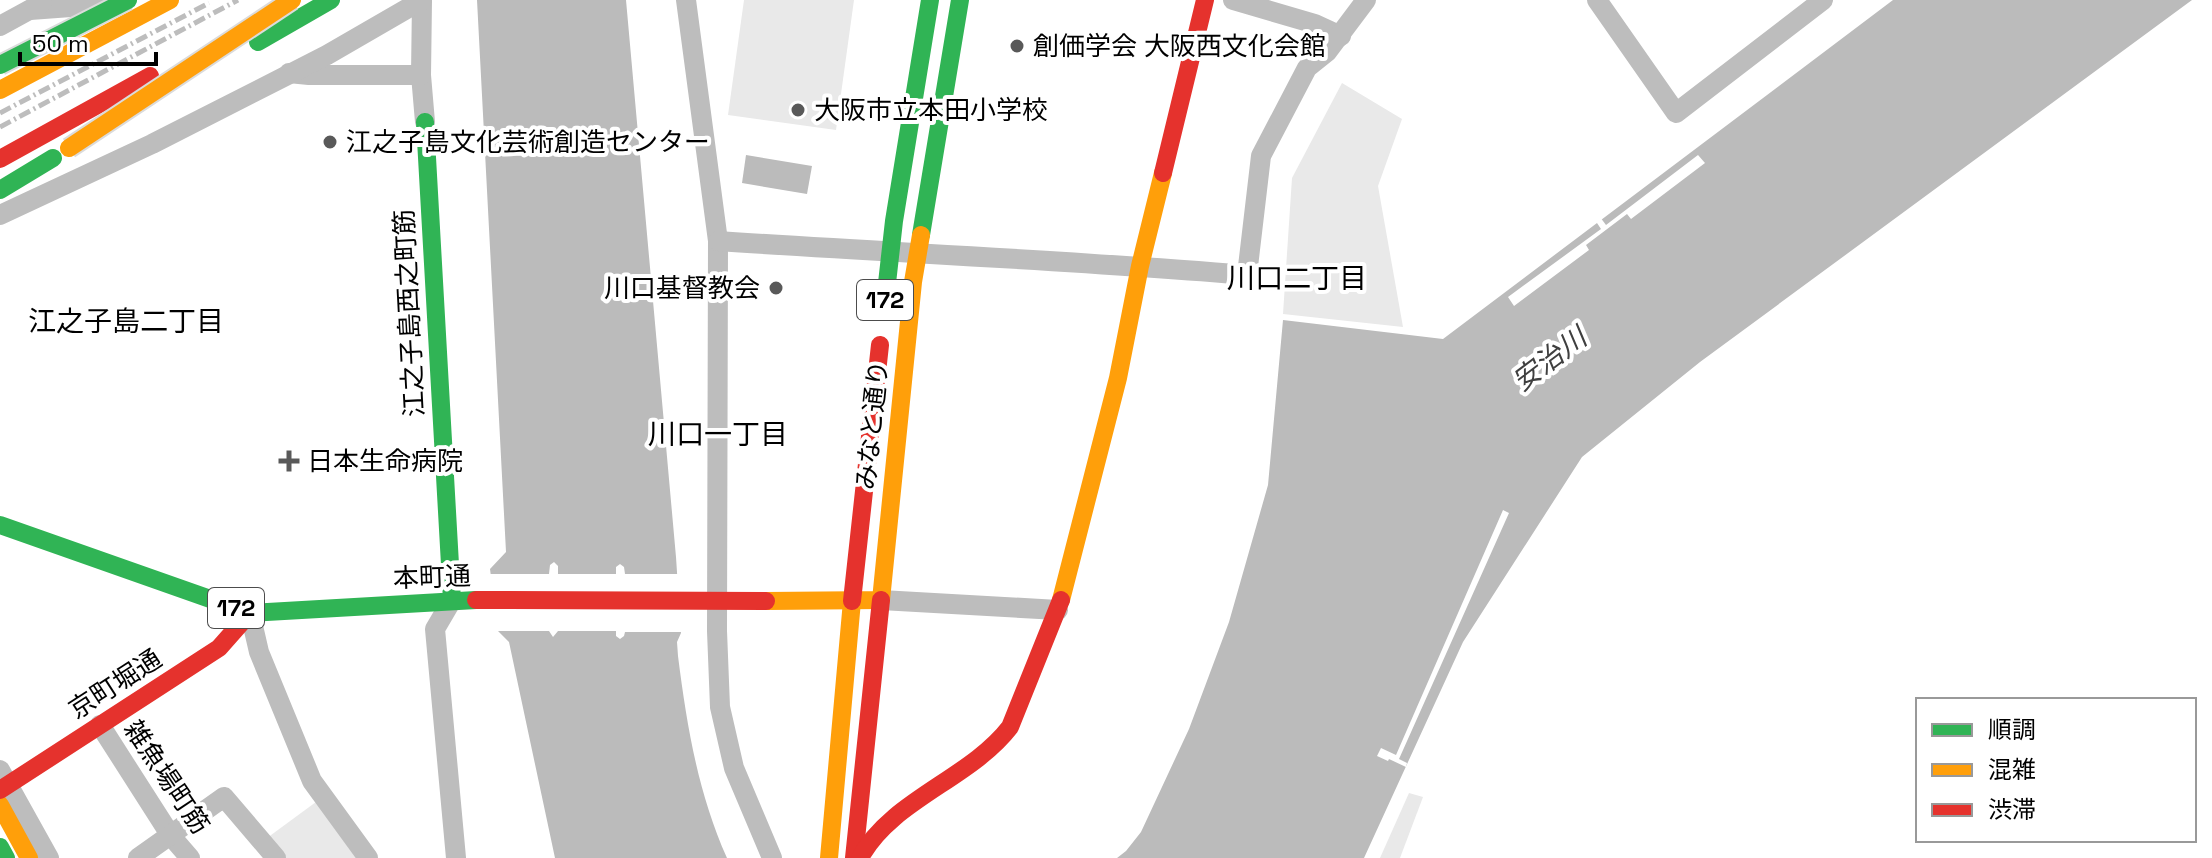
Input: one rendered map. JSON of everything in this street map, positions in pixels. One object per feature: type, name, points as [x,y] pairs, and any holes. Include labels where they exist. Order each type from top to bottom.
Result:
[{"type":"main road","points":[[0,90],[170,0]]},
{"type":"main road","points":[[0,159],[280,0]]},
{"type":"main road","points":[[0,190],[69,148],[292,0]]},
{"type":"main road","points":[[0,180],[138,109],[331,0]]},
{"type":"main road","name":"みなと通り","points":[[829,858],[852,601],[891,252],[930,0]]},
{"type":"main road","name":"みなと通り","points":[[854,858],[917,254],[960,0]]},
{"type":"main road","points":[[860,858],[868,843],[888,823],[996,745],[1010,727],[1058,610],[1111,409],[1140,266],[1205,0]]},
{"type":"main road","points":[[0,67],[125,1]]},
{"type":"main road","name":"江之子島西之町筋","points":[[425,122],[452,600]]},
{"type":"main road","name":"本町通","points":[[0,525],[250,613],[452,600],[881,600]]},
{"type":"main road","name":"京町堀通","points":[[3,781],[100,725],[219,648],[250,613]]},
{"type":"main road","points":[[0,805],[29,858]]},
{"type":"main road","points":[[0,847],[6,858]]},
{"type":"street","points":[[0,215],[327,55],[422,0]]},
{"type":"street","name":"江之子島西之町筋","points":[[422,0],[421,75],[425,122]]},
{"type":"street","points":[[686,0],[718,241],[717,602],[720,707],[734,768],[772,858]]},
{"type":"street","points":[[1233,0],[1315,24],[1341,36]]},
{"type":"street","points":[[718,241],[1247,275],[1261,156],[1307,68],[1341,36],[1366,0]]},
{"type":"street","points":[[1597,0],[1676,113],[1823,0]]},
{"type":"street","points":[[0,26],[37,3],[125,1]]},
{"type":"street","points":[[288,73],[421,75]]},
{"type":"street","points":[[0,207],[138,109]]},
{"type":"street","name":"江之子島西之町筋","points":[[452,600],[435,629],[456,858]]},
{"type":"street","points":[[881,600],[1058,610]]},
{"type":"street","points":[[250,613],[259,652],[312,781],[368,858]]},
{"type":"street","name":"雑魚場町筋","points":[[100,725],[171,836],[190,858]]},
{"type":"street","points":[[3,781],[49,858]]},
{"type":"street","points":[[138,858],[224,797],[276,858]]},
{"type":"shaded area","points":[[744,0],[854,0],[836,130],[728,115]]},
{"type":"shaded area","points":[[1342,83],[1402,119],[1378,186],[1403,327],[1283,314],[1292,178]]},
{"type":"shaded area","points":[[1409,793],[1423,797],[1400,858],[1380,858]]},
{"type":"shaded area","points":[[316,802],[356,858],[284,858],[267,838]]},
{"type":"water","points":[[477,0],[626,0],[676,557],[681,633],[677,642],[678,656],[695,759],[708,809],[727,858],[555,858],[509,642],[498,631],[490,569],[506,552]]},
{"type":"water","name":"安治川","points":[[1893,0],[2192,0],[1700,362],[1582,457],[1463,642],[1364,858],[1117,858],[1141,832],[1189,729],[1229,622],[1268,485],[1283,320],[1443,339]]},
{"type":"water","points":[[746,155],[812,166],[807,194],[742,183]]},
{"type":"pier","points":[[1698,155],[1705,163],[1631,219],[1627,214],[1586,245],[1589,250],[1514,306],[1508,297],[1601,229],[1595,220],[1600,217],[1606,225]]},
{"type":"pier","points":[[1503,510],[1509,513],[1399,759],[1407,763],[1406,767],[1377,756],[1381,748],[1396,755]]},
{"type":"pier","points":[[554,562],[558,566],[558,574],[616,574],[616,567],[620,564],[625,574],[681,574],[685,632],[625,632],[620,639],[616,631],[558,631],[553,637],[549,631],[494,631],[487,574],[549,574],[550,565]]},
{"type":"railway","points":[[0,127],[238,0]]},
{"type":"railway","points":[[0,113],[209,3]]},
{"type":"traffic: fast","points":[[0,65],[128,0]]},
{"type":"traffic: fast","points":[[258,42],[331,0]]},
{"type":"traffic: fast","points":[[886,292],[894,221],[930,0]]},
{"type":"traffic: fast","points":[[921,235],[960,0]]},
{"type":"traffic: fast","points":[[425,122],[452,600]]},
{"type":"traffic: fast","points":[[0,190],[53,158]]},
{"type":"traffic: fast","points":[[0,525],[250,613],[476,600]]},
{"type":"traffic: fast","points":[[0,847],[6,858]]},
{"type":"traffic: slow","points":[[0,90],[170,0]]},
{"type":"traffic: slow","points":[[69,148],[292,0]]},
{"type":"traffic: slow","points":[[1061,600],[1118,378],[1140,266],[1163,173]]},
{"type":"traffic: slow","points":[[766,601],[881,600],[913,282],[921,235]]},
{"type":"traffic: slow","points":[[829,858],[852,601]]},
{"type":"traffic: slow","points":[[0,805],[29,858]]},
{"type":"traffic: jam","points":[[1163,173],[1205,0]]},
{"type":"traffic: jam","points":[[0,159],[150,76]]},
{"type":"traffic: jam","points":[[852,601],[880,345]]},
{"type":"traffic: jam","points":[[476,600],[766,601]]},
{"type":"traffic: jam","points":[[854,858],[881,600]]},
{"type":"traffic: jam","points":[[860,858],[891,820],[974,761],[1010,727],[1061,600]]},
{"type":"traffic: jam","points":[[0,790],[219,648],[250,613]]},
{"type":"place","name":"創価学会 大阪西文化会館","points":[[1017,46]]},
{"type":"place","name":"大阪市立本田小学校","points":[[798,110]]},
{"type":"place","name":"江之子島文化芸術創造センター","points":[[330,142]]},
{"type":"place","name":"川口基督教会","points":[[776,288]]},
{"type":"place","name":"日本生命病院","points":[[289,461]]},
{"type":"district","name":"川口二丁目","points":[[1297,278]]},
{"type":"district","name":"江之子島二丁目","points":[[126,321]]},
{"type":"district","name":"川口一丁目","points":[[718,434]]}]
